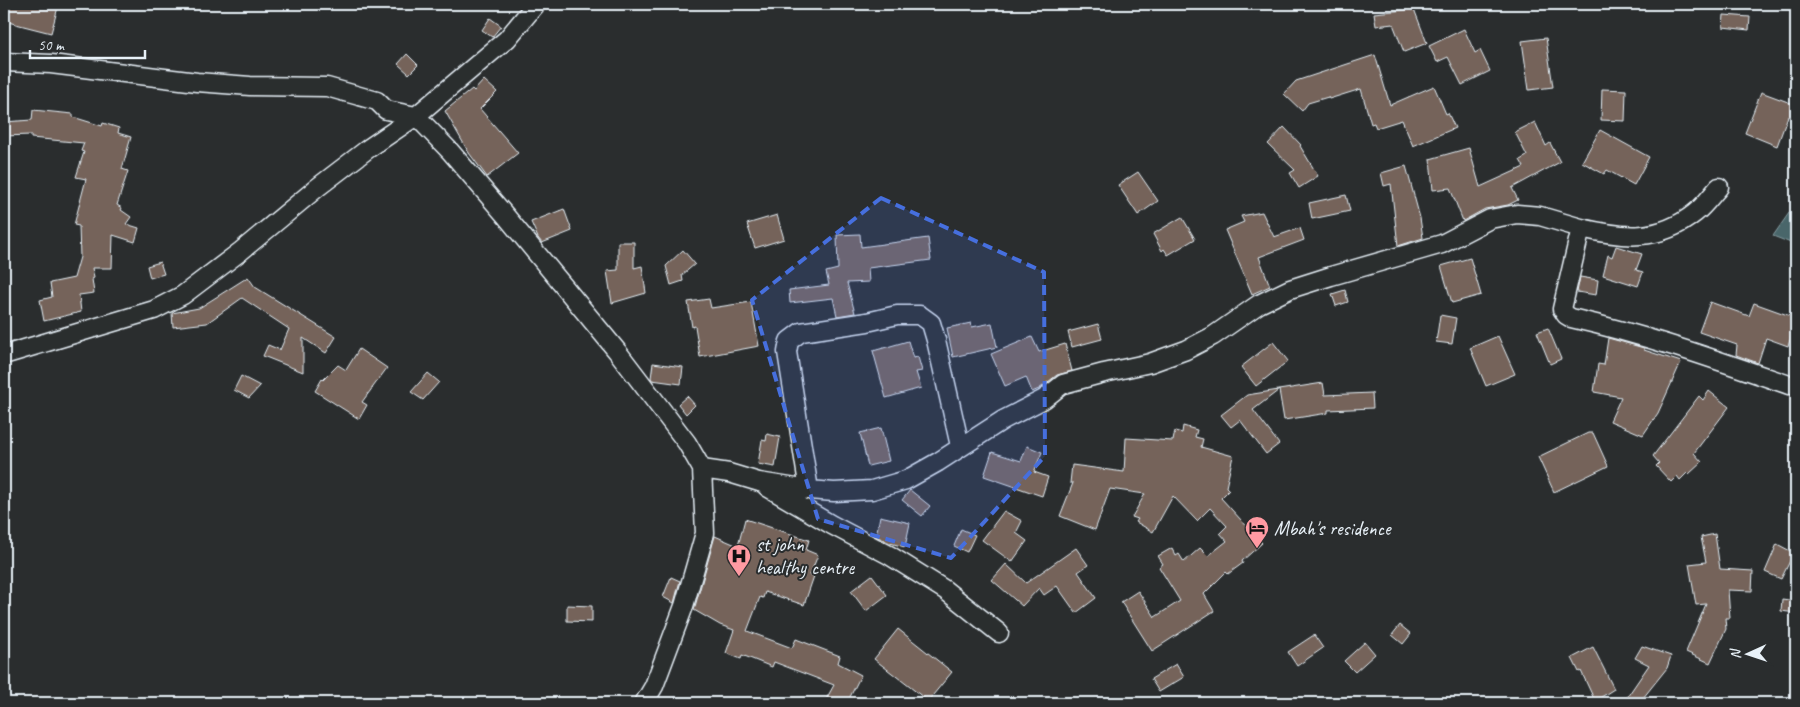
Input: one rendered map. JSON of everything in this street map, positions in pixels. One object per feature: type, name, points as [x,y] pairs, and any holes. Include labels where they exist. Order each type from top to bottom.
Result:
[{"type":"street","points":[[4,355],[154,310],[183,295],[241,252],[318,187],[368,148],[416,116],[507,39],[536,4]]},
{"type":"street","points":[[4,62],[51,64],[197,82],[250,86],[327,87],[377,101],[386,110],[416,116],[450,151],[505,215],[617,351],[687,443],[702,469],[705,533],[684,606],[654,686],[644,703]]},
{"type":"street","points":[[702,469],[729,473],[759,482],[809,490],[834,492],[872,490],[906,480],[938,462],[1003,420],[1044,398],[1063,384],[1150,363],[1186,350],[1213,336],[1259,304],[1290,289],[1442,244],[1490,220],[1517,214],[1540,216],[1581,228],[1625,236],[1649,235],[1675,227],[1696,212],[1719,187]]},
{"type":"street","points":[[1581,228],[1562,309],[1566,315],[1682,348],[1790,385],[1796,385]]},
{"type":"street","points":[[809,490],[787,352],[789,341],[801,332],[868,322],[897,315],[920,315],[931,324],[936,340],[960,446]]},
{"type":"street","points":[[759,482],[905,565],[945,590],[999,633]]},
{"type":"highlighted area","points":[[881,198],[1044,272],[1045,456],[951,558],[818,519],[752,300]]},
{"type":"water","points":[[1796,203],[1796,245],[1773,236]]},
{"type":"building","points":[[4,4],[45,4],[58,7],[51,33],[4,21]]},
{"type":"building","points":[[1414,9],[1427,43],[1404,52],[1393,24],[1376,26],[1374,13]]},
{"type":"building","points":[[1724,15],[1750,17],[1749,30],[1723,27]]},
{"type":"building","points":[[490,18],[501,26],[492,37],[482,30]]},
{"type":"building","points":[[1464,29],[1475,53],[1480,50],[1490,71],[1462,85],[1448,57],[1437,62],[1429,46]]},
{"type":"building","points":[[1546,38],[1553,87],[1529,90],[1522,41]]},
{"type":"building","points":[[407,54],[418,65],[409,74],[398,64]]},
{"type":"building","points":[[1375,55],[1390,105],[1434,86],[1446,114],[1448,113],[1455,128],[1413,146],[1402,120],[1376,128],[1374,123],[1371,124],[1361,89],[1308,103],[1302,111],[1284,94],[1296,81]]},
{"type":"building","points":[[484,80],[497,92],[480,109],[518,153],[487,177],[469,153],[445,111],[472,89],[474,91]]},
{"type":"building","points":[[1602,89],[1626,90],[1625,121],[1601,120]]},
{"type":"building","points":[[1761,92],[1796,105],[1792,118],[1788,116],[1777,146],[1745,133]]},
{"type":"building","points":[[33,110],[73,114],[73,117],[102,126],[103,123],[119,128],[118,133],[131,137],[122,169],[128,171],[117,205],[131,217],[126,224],[139,228],[135,242],[113,235],[112,268],[92,268],[94,293],[79,295],[81,312],[44,321],[40,300],[52,297],[50,283],[74,278],[80,257],[79,226],[74,225],[86,179],[76,177],[84,152],[81,151],[84,143],[31,138],[31,135],[4,136],[4,122],[32,120]]},
{"type":"building","points":[[1535,122],[1546,146],[1550,143],[1560,162],[1512,188],[1518,200],[1508,205],[1485,209],[1463,221],[1450,188],[1433,190],[1430,159],[1469,148],[1480,187],[1524,167],[1520,160],[1527,156],[1515,132]]},
{"type":"building","points":[[1284,127],[1301,145],[1318,176],[1299,188],[1290,173],[1295,170],[1268,144]]},
{"type":"building","points":[[1600,130],[1649,157],[1634,185],[1607,170],[1604,174],[1582,162]]},
{"type":"building","points":[[1406,166],[1420,218],[1423,238],[1398,246],[1391,184],[1384,186],[1381,173]]},
{"type":"building","points":[[1138,172],[1158,201],[1138,215],[1118,185]]},
{"type":"building","points":[[1346,195],[1350,211],[1312,219],[1309,203]]},
{"type":"building","points":[[564,209],[572,231],[542,243],[531,222]]},
{"type":"building","points":[[1262,212],[1274,237],[1300,228],[1304,240],[1259,257],[1270,286],[1252,294],[1225,230],[1244,222],[1241,216]]},
{"type":"building","points":[[777,215],[784,239],[755,248],[747,224]]},
{"type":"building","points":[[1182,217],[1195,239],[1168,255],[1164,249],[1162,251],[1153,234]]},
{"type":"building","points":[[860,234],[861,247],[928,238],[931,260],[868,268],[869,282],[847,283],[855,313],[837,316],[833,298],[790,303],[789,290],[829,285],[826,272],[838,269],[837,235]]},
{"type":"building","points":[[618,242],[634,242],[634,268],[642,266],[646,293],[612,303],[607,271],[618,270]]},
{"type":"building","points":[[1616,246],[1642,254],[1636,270],[1643,272],[1638,286],[1603,275],[1608,255],[1612,257]]},
{"type":"building","points":[[683,250],[695,264],[682,275],[683,281],[671,285],[666,266]]},
{"type":"building","points":[[1470,258],[1481,295],[1452,303],[1441,266]]},
{"type":"building","points":[[160,262],[164,274],[150,278],[147,266]]},
{"type":"building","points":[[248,277],[255,287],[336,337],[326,353],[303,338],[303,372],[263,356],[268,345],[280,350],[289,329],[242,298],[207,323],[173,327],[172,313],[199,308]]},
{"type":"building","points":[[1580,277],[1598,280],[1596,295],[1577,292]]},
{"type":"building","points":[[1345,290],[1348,302],[1336,306],[1332,294]]},
{"type":"building","points":[[709,299],[711,308],[751,302],[759,346],[700,357],[695,326],[692,327],[688,302]]},
{"type":"building","points":[[1710,302],[1749,316],[1754,303],[1796,318],[1788,346],[1766,338],[1758,363],[1736,355],[1737,345],[1699,332]]},
{"type":"building","points":[[1440,315],[1456,318],[1452,344],[1436,342]]},
{"type":"building","points":[[971,323],[972,327],[992,323],[997,347],[953,357],[947,328]]},
{"type":"building","points":[[1098,324],[1102,339],[1072,347],[1068,332]]},
{"type":"building","points":[[1548,328],[1561,359],[1550,364],[1537,332]]},
{"type":"building","points":[[1498,336],[1515,374],[1486,386],[1470,348]]},
{"type":"building","points":[[1032,337],[1039,352],[1065,344],[1072,371],[1057,375],[1032,392],[1026,377],[1005,386],[991,354]]},
{"type":"building","points":[[1608,338],[1644,348],[1644,350],[1681,362],[1658,413],[1643,435],[1610,421],[1621,397],[1594,392],[1598,364],[1604,365]]},
{"type":"building","points":[[908,341],[913,358],[918,357],[922,371],[916,372],[921,388],[886,398],[873,351]]},
{"type":"building","points":[[1273,342],[1288,361],[1256,386],[1241,367]]},
{"type":"building","points":[[359,349],[387,368],[362,402],[367,405],[359,419],[315,391],[322,379],[338,365],[346,370]]},
{"type":"building","points":[[653,363],[683,367],[681,384],[652,380]]},
{"type":"building","points":[[428,373],[439,382],[423,400],[411,392]]},
{"type":"building","points":[[241,376],[260,386],[249,398],[234,390]]},
{"type":"building","points":[[1323,383],[1325,395],[1372,393],[1373,408],[1328,410],[1328,413],[1284,420],[1279,390],[1253,410],[1279,444],[1266,454],[1240,420],[1231,427],[1221,415],[1247,395]]},
{"type":"building","points":[[1709,391],[1729,407],[1694,453],[1702,462],[1680,480],[1677,476],[1671,482],[1656,466],[1659,463],[1653,456],[1699,396],[1703,400]]},
{"type":"building","points":[[687,396],[695,405],[686,414],[678,404]]},
{"type":"building","points":[[1183,426],[1197,430],[1195,437],[1203,439],[1201,447],[1233,456],[1226,487],[1229,490],[1221,498],[1262,543],[1242,561],[1243,563],[1228,574],[1226,572],[1204,594],[1214,611],[1152,651],[1121,602],[1138,591],[1155,617],[1180,601],[1159,567],[1163,564],[1158,556],[1172,548],[1176,556],[1179,554],[1184,562],[1200,548],[1208,556],[1227,541],[1220,533],[1227,526],[1210,508],[1197,521],[1173,496],[1153,532],[1136,522],[1138,519],[1132,517],[1145,494],[1110,489],[1095,530],[1060,516],[1073,483],[1070,483],[1072,465],[1124,472],[1126,438],[1173,441],[1175,431],[1182,433]]},
{"type":"building","points":[[881,428],[889,461],[868,466],[860,433]]},
{"type":"building","points":[[1588,433],[1593,433],[1608,466],[1554,492],[1538,457]]},
{"type":"building","points":[[767,434],[780,437],[775,467],[758,464],[762,440],[766,441]]},
{"type":"building","points":[[1027,446],[1042,452],[1034,472],[1048,477],[1042,496],[984,476],[992,452],[1021,461]]},
{"type":"building","points":[[910,490],[930,506],[922,516],[902,500]]},
{"type":"building","points":[[1004,511],[1022,521],[1016,533],[1027,541],[1012,562],[982,540]]},
{"type":"building","points":[[880,516],[910,523],[905,547],[890,543],[876,536]]},
{"type":"building","points":[[745,519],[809,540],[806,550],[818,555],[810,575],[814,576],[804,605],[765,592],[763,598],[760,597],[747,631],[792,648],[796,639],[840,656],[838,663],[861,675],[847,703],[824,703],[834,685],[774,662],[772,667],[742,655],[741,659],[726,653],[734,630],[720,625],[694,610],[715,536],[738,546]]},
{"type":"building","points":[[961,529],[975,535],[967,552],[954,546]]},
{"type":"building","points":[[1715,534],[1720,569],[1753,571],[1752,591],[1728,590],[1730,618],[1725,618],[1726,629],[1710,663],[1686,652],[1706,604],[1696,605],[1689,564],[1706,562],[1701,537]]},
{"type":"building","points":[[1777,544],[1794,553],[1781,579],[1765,572]]},
{"type":"building","points":[[1076,548],[1088,565],[1078,572],[1096,598],[1076,613],[1057,586],[1044,595],[1039,588],[1022,606],[992,580],[1006,564],[1026,583]]},
{"type":"building","points":[[872,575],[887,595],[866,611],[851,591]]},
{"type":"building","points":[[671,577],[680,581],[674,603],[663,597]]},
{"type":"building","points":[[1782,599],[1796,601],[1796,613],[1781,611]]},
{"type":"building","points":[[567,605],[592,606],[592,622],[567,621]]},
{"type":"building","points":[[1400,625],[1411,634],[1403,644],[1392,635]]},
{"type":"building","points":[[898,629],[952,672],[928,701],[874,659]]},
{"type":"building","points":[[1314,635],[1323,648],[1297,666],[1288,652]]},
{"type":"building","points":[[1365,642],[1375,654],[1355,672],[1344,661]]},
{"type":"building","points":[[1642,646],[1671,656],[1667,668],[1639,703],[1623,703],[1649,665],[1635,658]]},
{"type":"building","points":[[1593,647],[1614,689],[1595,701],[1581,671],[1579,672],[1572,658]]},
{"type":"building","points":[[1176,664],[1184,677],[1159,692],[1151,679]]},
{"type":"place","name":"Mbah's residence","points":[[1257,549]]},
{"type":"place","name":"st john healthy centre","points":[[739,577]]}]
